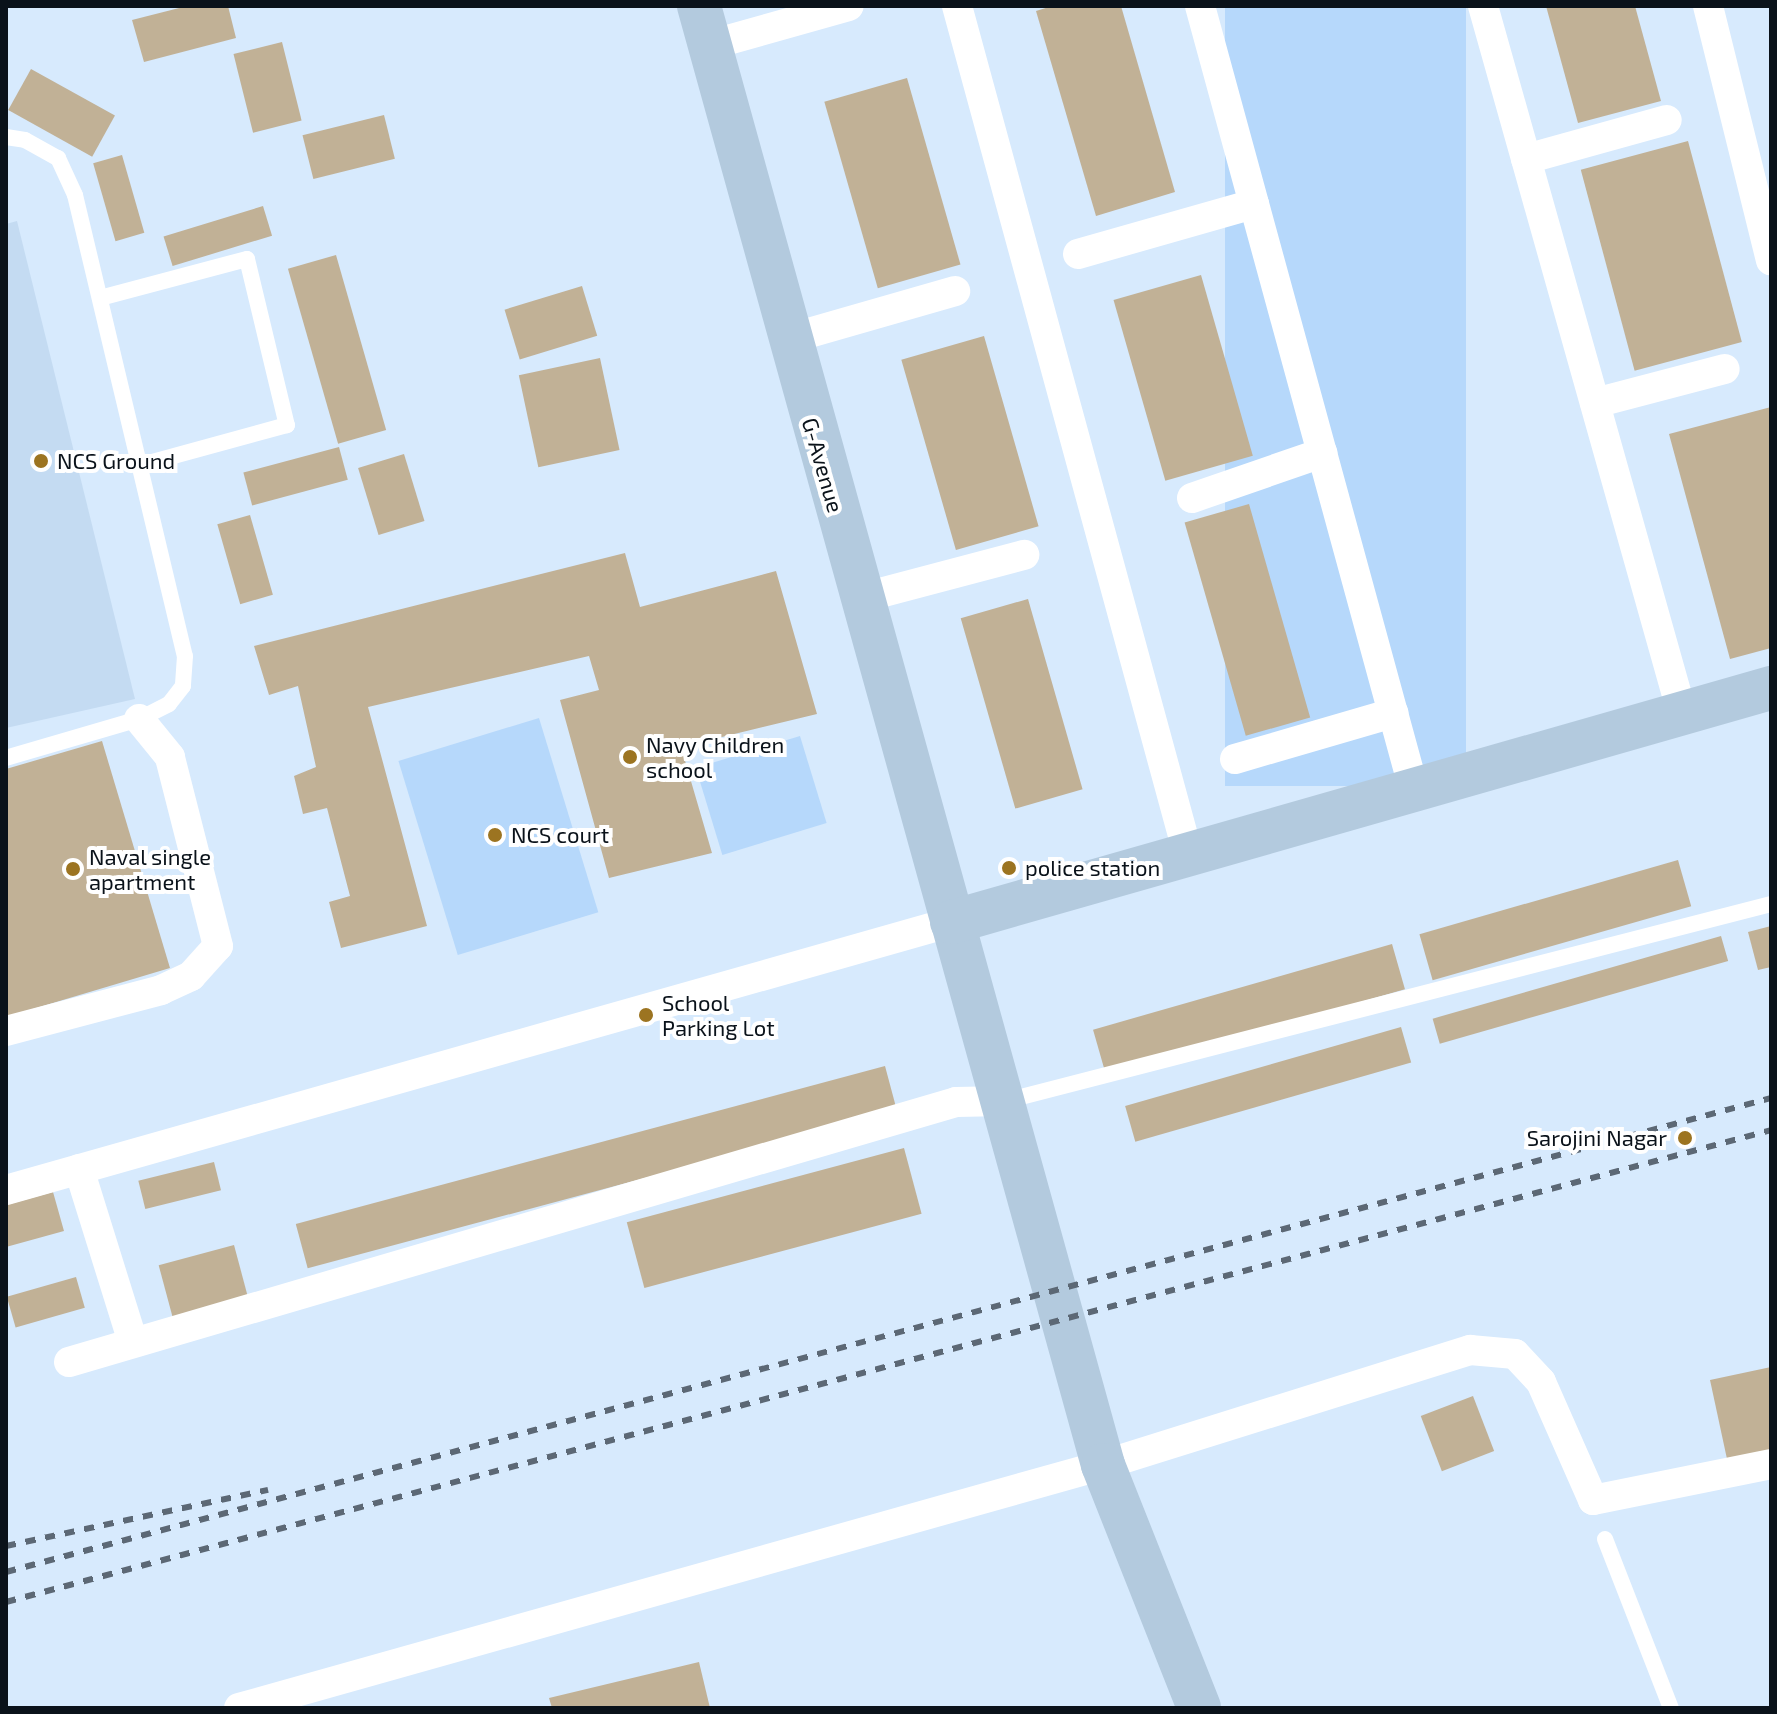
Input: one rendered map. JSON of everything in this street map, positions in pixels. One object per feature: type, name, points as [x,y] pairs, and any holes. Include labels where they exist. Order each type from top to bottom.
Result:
[{"type":"street","points":[[705,25],[849,6]]},
{"type":"street","points":[[957,6],[1188,854]]},
{"type":"street","points":[[1200,6],[1414,790]]},
{"type":"street","points":[[1483,6],[1682,713]]},
{"type":"street","points":[[1708,6],[1771,260]]},
{"type":"street","name":"G-Avenue","points":[[705,25],[788,339],[1005,1101],[1103,1465],[1199,1708]]},
{"type":"street","points":[[1526,159],[1667,120]]},
{"type":"street","points":[[1078,254],[1254,204]]},
{"type":"street","points":[[788,339],[955,291]]},
{"type":"street","points":[[1595,403],[1725,369]]},
{"type":"street","points":[[1192,498],[1322,453]]},
{"type":"street","points":[[861,598],[1024,555]]},
{"type":"street","points":[[6,1190],[1771,688]]},
{"type":"street","points":[[1235,759],[1393,713]]},
{"type":"street","points":[[6,1031],[161,990],[191,976],[218,946],[170,757],[139,719]]},
{"type":"street","points":[[69,1362],[956,1102],[1005,1101]]},
{"type":"street","points":[[79,1169],[133,1342]]},
{"type":"street","points":[[239,1708],[1103,1465],[1470,1350],[1515,1354],[1541,1382],[1593,1500],[1771,1464]]},
{"type":"lane","points":[[6,137],[58,158],[75,195],[185,656],[183,686],[169,704],[139,719],[6,758]]},
{"type":"lane","points":[[100,298],[247,259],[287,425],[141,465]]},
{"type":"lane","points":[[1005,1101],[1771,904]]},
{"type":"lane","points":[[1605,1539],[1671,1708]]},
{"type":"shaded area","points":[[1225,6],[1466,6],[1466,786],[1225,786]]},
{"type":"shaded area","name":"NCS Ground","points":[[17,221],[135,699],[6,728],[6,224]]},
{"type":"shaded area","name":"NCS court","points":[[539,718],[598,912],[458,955],[398,761]]},
{"type":"shaded area","points":[[800,736],[827,823],[722,855],[696,768]]},
{"type":"building","points":[[187,6],[228,6],[236,38],[144,62],[132,20]]},
{"type":"building","points":[[1052,6],[1121,6],[1175,192],[1096,216],[1036,11]]},
{"type":"building","points":[[1546,6],[1635,6],[1661,101],[1578,123]]},
{"type":"building","points":[[282,42],[302,121],[253,133],[233,54]]},
{"type":"building","points":[[31,69],[115,116],[92,157],[8,110]]},
{"type":"building","points":[[907,78],[960,264],[878,288],[824,102]]},
{"type":"building","points":[[384,115],[395,159],[313,179],[302,135]]},
{"type":"building","points":[[1688,141],[1742,342],[1635,371],[1581,170]]},
{"type":"building","points":[[122,155],[144,233],[115,241],[93,163]]},
{"type":"building","points":[[263,206],[272,236],[173,266],[164,236]]},
{"type":"building","points":[[336,255],[386,430],[338,444],[288,269]]},
{"type":"building","points":[[1201,275],[1253,456],[1165,481],[1114,300]]},
{"type":"building","points":[[582,286],[597,336],[520,359],[505,310]]},
{"type":"building","points":[[984,336],[1039,526],[956,550],[901,360]]},
{"type":"building","points":[[600,358],[620,450],[538,467],[519,375]]},
{"type":"building","points":[[1771,407],[1771,648],[1730,659],[1669,434]]},
{"type":"building","points":[[339,447],[348,480],[252,505],[243,473]]},
{"type":"building","points":[[404,454],[424,521],[379,535],[358,468]]},
{"type":"building","points":[[1249,504],[1310,717],[1246,736],[1185,522]]},
{"type":"building","points":[[250,515],[273,595],[240,604],[217,524]]},
{"type":"building","name":"Navy Children school","points":[[625,553],[640,607],[776,571],[817,714],[681,747],[712,853],[609,878],[560,700],[599,690],[589,656],[368,707],[427,926],[341,948],[329,902],[350,896],[327,808],[303,814],[294,776],[316,767],[298,686],[269,695],[254,646]]},
{"type":"building","points":[[1028,599],[1083,789],[1015,809],[961,618]]},
{"type":"building","name":"Naval single apartment","points":[[102,741],[170,968],[6,1017],[6,769]]},
{"type":"building","points":[[1678,860],[1691,906],[1433,980],[1419,934]]},
{"type":"building","points":[[1771,926],[1771,967],[1758,970],[1748,932]]},
{"type":"building","points":[[1721,936],[1728,961],[1440,1044],[1433,1019]]},
{"type":"building","points":[[1392,944],[1405,989],[1106,1075],[1093,1030]]},
{"type":"building","points":[[1401,1027],[1411,1063],[1135,1142],[1125,1106]]},
{"type":"building","points":[[885,1066],[897,1110],[308,1268],[296,1224]]},
{"type":"building","points":[[904,1148],[922,1214],[644,1288],[627,1222]]},
{"type":"building","points":[[214,1162],[221,1190],[145,1209],[138,1181]]},
{"type":"building","points":[[53,1192],[64,1231],[6,1247],[6,1205]]},
{"type":"building","points":[[234,1245],[248,1297],[173,1317],[159,1265]]},
{"type":"building","points":[[76,1277],[85,1308],[16,1328],[7,1297]]},
{"type":"building","points":[[1771,1367],[1771,1450],[1727,1459],[1710,1380]]},
{"type":"building","points":[[1473,1396],[1494,1451],[1442,1471],[1421,1416]]},
{"type":"building","points":[[699,1662],[710,1708],[552,1708],[549,1698]]},
{"type":"railway","points":[[6,1572],[1771,1098]]},
{"type":"railway","points":[[6,1602],[1771,1130]]},
{"type":"railway","points":[[6,1546],[268,1490]]},
{"type":"place","name":"NCS Ground","points":[[41,461]]},
{"type":"place","name":"Navy Children school","points":[[630,757]]},
{"type":"place","name":"NCS court","points":[[495,835]]},
{"type":"place","name":"police station","points":[[1009,868]]},
{"type":"place","name":"Naval single apartment","points":[[73,869]]},
{"type":"place","name":"School Parking Lot","points":[[646,1015]]},
{"type":"place","name":"Sarojini Nagar","points":[[1685,1138]]}]
